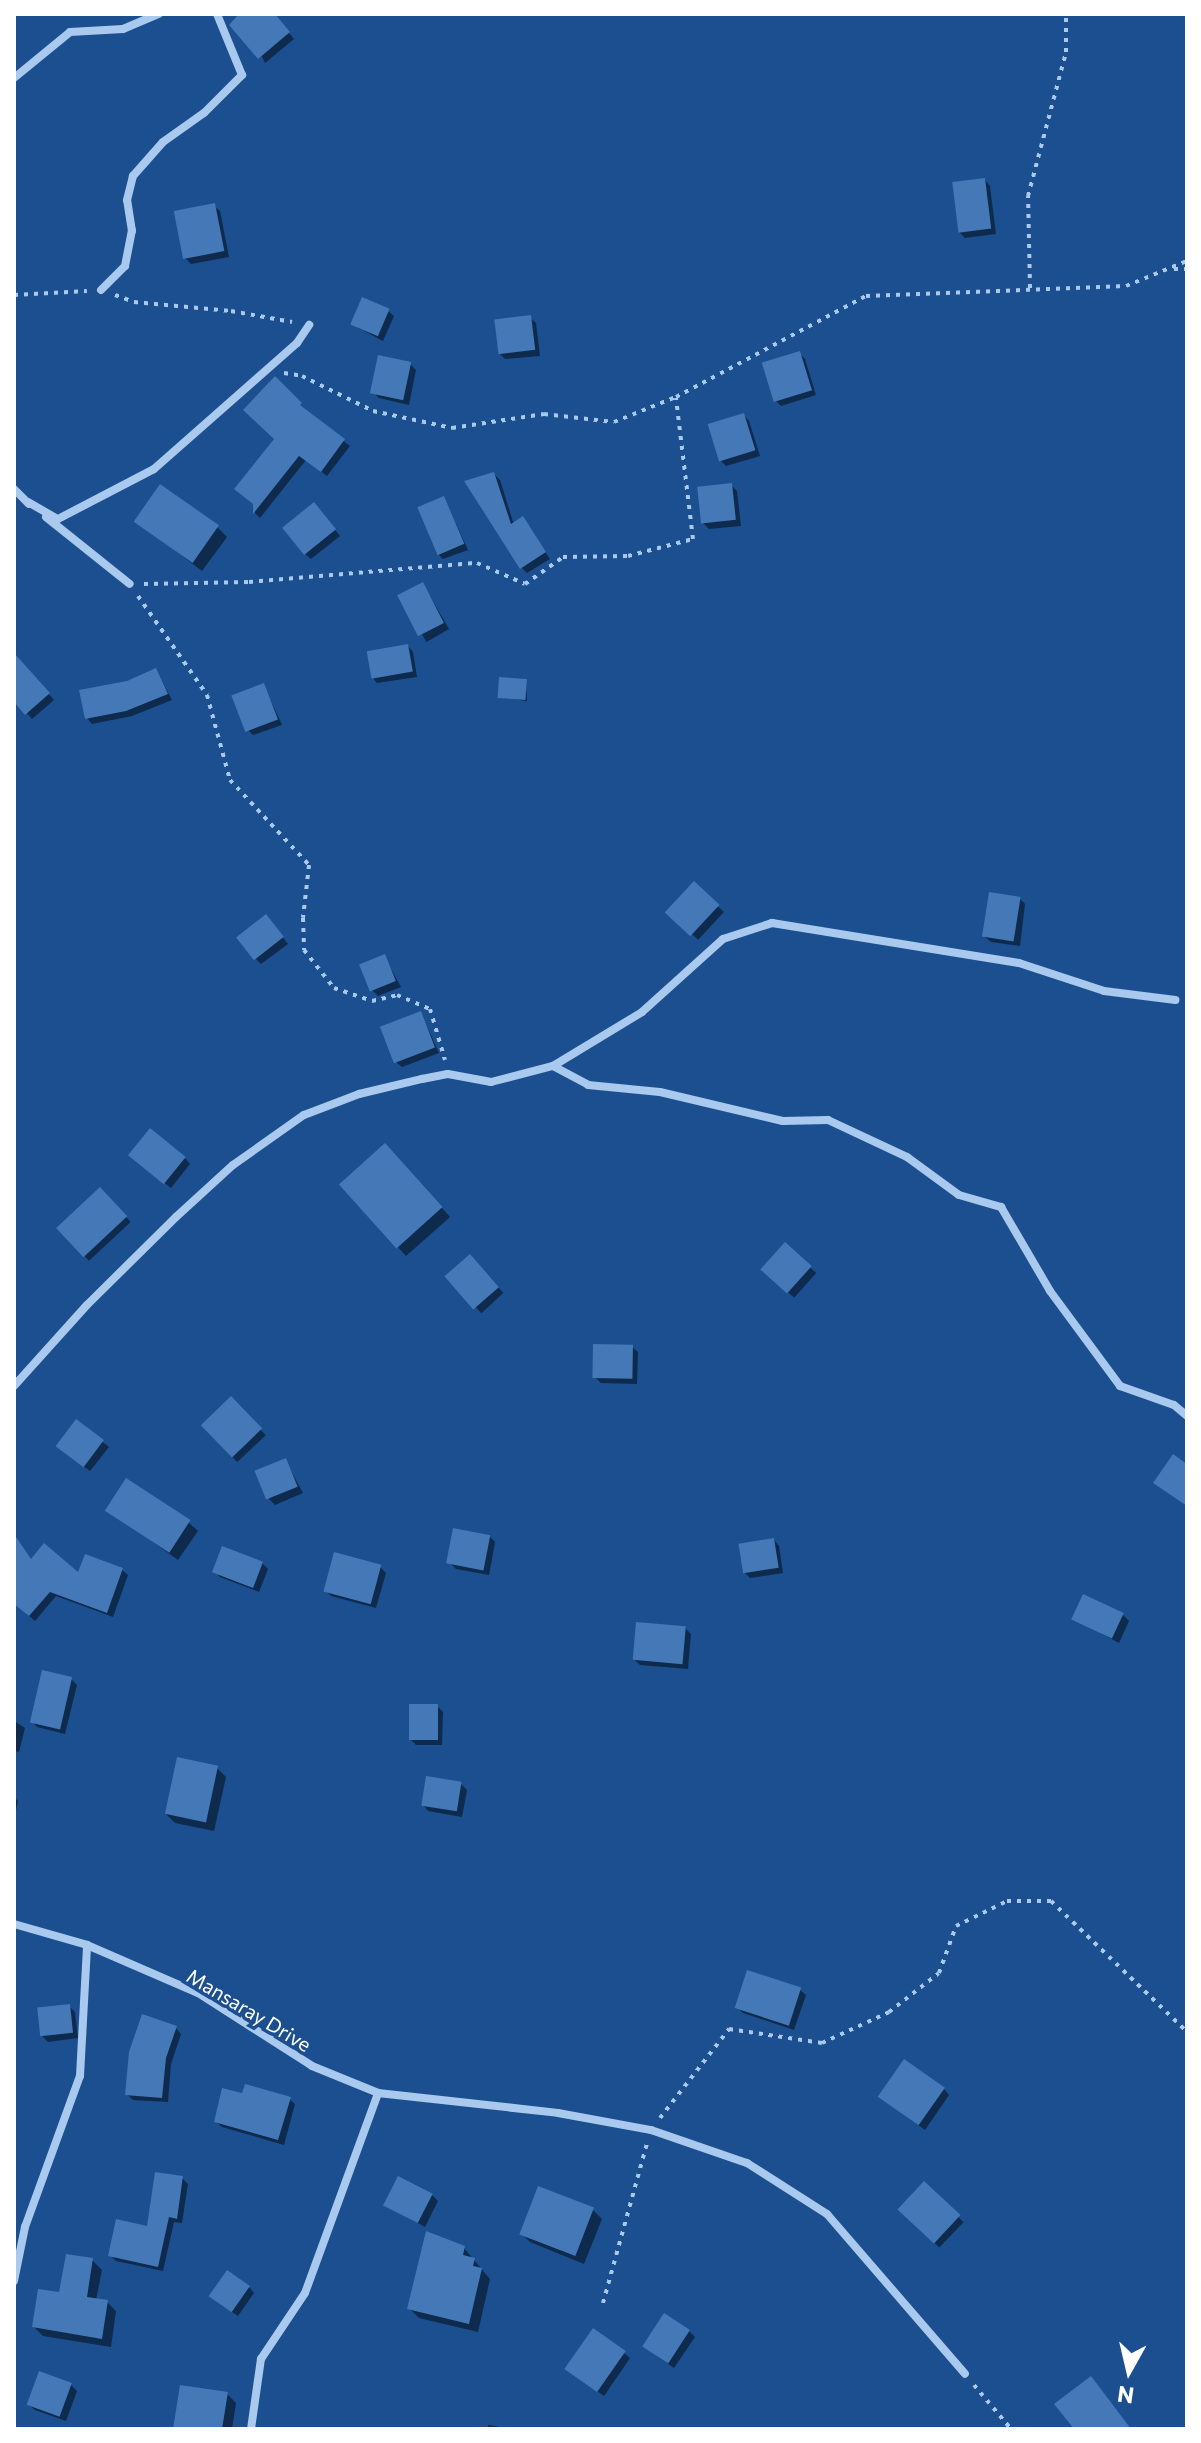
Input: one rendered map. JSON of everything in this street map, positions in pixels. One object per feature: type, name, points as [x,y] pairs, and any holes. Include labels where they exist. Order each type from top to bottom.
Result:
[{"type":"street","points":[[14,78],[70,32],[123,29],[159,14]]},
{"type":"street","points":[[101,290],[125,266],[132,231],[127,200],[133,176],[163,142],[204,113],[242,75],[217,14]]},
{"type":"street","points":[[28,502],[58,519],[154,469],[297,343],[309,325]]},
{"type":"street","points":[[14,489],[130,584]]},
{"type":"street","points":[[14,1386],[87,1305],[233,1165],[304,1115],[359,1094],[448,1074],[491,1082],[553,1066],[642,1012],[723,939],[772,923],[1019,963],[1104,991],[1175,1000]]},
{"type":"street","points":[[553,1066],[588,1085],[660,1092],[783,1121],[828,1120],[907,1157],[959,1195],[1001,1207],[1050,1291],[1120,1386],[1174,1405],[1187,1416]]},
{"type":"street","name":"Mansaray Drive","points":[[14,1924],[87,1945],[198,1993],[302,2060],[378,2093],[558,2113],[651,2130],[747,2163],[827,2214],[965,2374]]},
{"type":"street","points":[[14,2281],[25,2227],[80,2076],[87,1945]]},
{"type":"street","points":[[251,2429],[261,2359],[305,2293],[378,2093]]},
{"type":"path","points":[[1030,288],[1028,196],[1066,52],[1066,14]]},
{"type":"path","points":[[265,370],[302,376],[373,411],[452,428],[544,414],[614,422],[676,397],[866,296],[1126,286],[1187,261]]},
{"type":"path","points":[[1171,269],[1187,269]]},
{"type":"path","points":[[14,295],[101,290],[134,302],[231,311],[309,325]]},
{"type":"path","points":[[130,584],[249,582],[477,563],[525,584],[563,557],[628,556],[693,539],[676,397]]},
{"type":"path","points":[[130,584],[207,695],[230,780],[309,865],[303,918],[304,950],[334,988],[372,1001],[397,995],[430,1009],[448,1074]]},
{"type":"path","points":[[603,2303],[651,2130],[729,2029],[822,2043],[889,2012],[939,1973],[956,1926],[1007,1901],[1051,1901],[1187,2032]]},
{"type":"path","points":[[965,2374],[1011,2429]]},
{"type":"building","points":[[239,14],[275,14],[290,32],[258,59],[229,25]]},
{"type":"building","points":[[985,178],[991,229],[958,233],[952,182]]},
{"type":"building","points":[[215,203],[224,251],[183,259],[174,211]]},
{"type":"building","points":[[362,297],[390,309],[378,336],[350,325]]},
{"type":"building","points":[[531,315],[535,350],[499,354],[494,320]]},
{"type":"building","points":[[800,351],[812,390],[774,402],[762,363]]},
{"type":"building","points":[[378,355],[411,362],[403,400],[370,393]]},
{"type":"building","points":[[275,376],[302,403],[300,405],[345,439],[321,472],[299,456],[253,514],[253,504],[234,489],[274,439],[243,410]]},
{"type":"building","points":[[744,413],[755,450],[719,461],[708,424]]},
{"type":"building","points":[[494,472],[511,524],[523,516],[546,552],[520,569],[464,481]]},
{"type":"building","points":[[732,483],[736,520],[701,523],[697,487]]},
{"type":"building","points":[[160,484],[219,525],[193,563],[134,522]]},
{"type":"building","points":[[444,496],[464,544],[438,555],[417,507]]},
{"type":"building","points":[[314,502],[336,529],[304,555],[282,528]]},
{"type":"building","points":[[423,582],[444,623],[418,636],[397,595]]},
{"type":"building","points":[[408,644],[413,672],[372,679],[367,651]]},
{"type":"building","points":[[14,653],[50,693],[25,715],[14,702]]},
{"type":"building","points":[[156,668],[168,694],[126,711],[85,719],[79,690],[127,681]]},
{"type":"building","points":[[499,677],[527,679],[525,700],[498,698]]},
{"type":"building","points":[[264,683],[278,719],[245,732],[231,696]]},
{"type":"building","points":[[694,881],[720,905],[690,936],[665,912]]},
{"type":"building","points":[[989,892],[1021,897],[1014,941],[982,936]]},
{"type":"building","points":[[266,914],[284,937],[254,960],[236,937]]},
{"type":"building","points":[[385,954],[396,981],[370,991],[359,964]]},
{"type":"building","points":[[421,1011],[435,1047],[394,1063],[380,1027]]},
{"type":"building","points":[[150,1128],[186,1157],[164,1184],[128,1155]]},
{"type":"building","points":[[385,1143],[443,1207],[396,1248],[339,1184]]},
{"type":"building","points":[[100,1187],[127,1216],[83,1257],[56,1228]]},
{"type":"building","points":[[785,1242],[812,1266],[787,1294],[760,1269]]},
{"type":"building","points":[[470,1254],[499,1287],[473,1310],[444,1276]]},
{"type":"building","points":[[593,1344],[633,1345],[632,1379],[592,1378]]},
{"type":"building","points":[[231,1396],[262,1428],[232,1458],[201,1425]]},
{"type":"building","points":[[76,1419],[104,1440],[83,1467],[56,1446]]},
{"type":"building","points":[[1173,1454],[1187,1464],[1187,1506],[1153,1483]]},
{"type":"building","points":[[286,1458],[298,1487],[266,1499],[254,1471]]},
{"type":"building","points":[[126,1478],[191,1520],[169,1553],[105,1511]]},
{"type":"building","points":[[453,1528],[490,1535],[483,1571],[446,1563]]},
{"type":"building","points":[[14,1534],[31,1559],[44,1543],[78,1572],[85,1554],[123,1568],[107,1613],[50,1592],[29,1616],[14,1604]]},
{"type":"building","points":[[774,1538],[779,1568],[743,1573],[738,1544]]},
{"type":"building","points":[[222,1546],[263,1562],[253,1588],[212,1572]]},
{"type":"building","points":[[334,1552],[381,1565],[371,1604],[323,1592]]},
{"type":"building","points":[[1083,1594],[1124,1613],[1112,1638],[1071,1619]]},
{"type":"building","points":[[636,1622],[686,1626],[682,1664],[633,1660]]},
{"type":"building","points":[[42,1670],[72,1677],[60,1730],[30,1723]]},
{"type":"building","points":[[409,1704],[438,1704],[438,1740],[409,1740]]},
{"type":"building","points":[[177,1757],[218,1766],[206,1822],[165,1814]]},
{"type":"building","points":[[426,1776],[462,1782],[457,1811],[421,1806]]},
{"type":"building","points":[[747,1970],[801,1988],[789,2026],[735,2008]]},
{"type":"building","points":[[70,2004],[73,2033],[40,2036],[37,2007]]},
{"type":"building","points":[[142,2014],[177,2026],[166,2058],[162,2098],[125,2095],[129,2052]]},
{"type":"building","points":[[904,2059],[945,2088],[919,2125],[878,2097]]},
{"type":"building","points":[[245,2084],[291,2097],[278,2140],[214,2122],[222,2088],[242,2093]]},
{"type":"building","points":[[155,2172],[183,2176],[177,2219],[169,2217],[158,2267],[108,2256],[116,2219],[147,2226]]},
{"type":"building","points":[[398,2176],[433,2194],[418,2223],[383,2205]]},
{"type":"building","points":[[924,2181],[961,2215],[934,2244],[897,2210]]},
{"type":"building","points":[[538,2186],[594,2208],[575,2256],[519,2235]]},
{"type":"building","points":[[426,2231],[465,2246],[463,2255],[475,2258],[473,2266],[482,2268],[469,2324],[407,2309]]},
{"type":"building","points":[[66,2254],[93,2258],[87,2297],[108,2300],[102,2339],[32,2327],[38,2289],[59,2292]]},
{"type":"building","points":[[227,2270],[250,2286],[232,2312],[209,2296]]},
{"type":"building","points":[[664,2313],[690,2330],[668,2363],[642,2347]]},
{"type":"building","points":[[593,2328],[626,2351],[597,2392],[564,2369]]},
{"type":"building","points":[[39,2371],[72,2383],[60,2417],[27,2405]]},
{"type":"building","points":[[1091,2376],[1131,2429],[1074,2429],[1054,2404]]},
{"type":"building","points":[[180,2385],[228,2392],[222,2429],[173,2429]]}]
